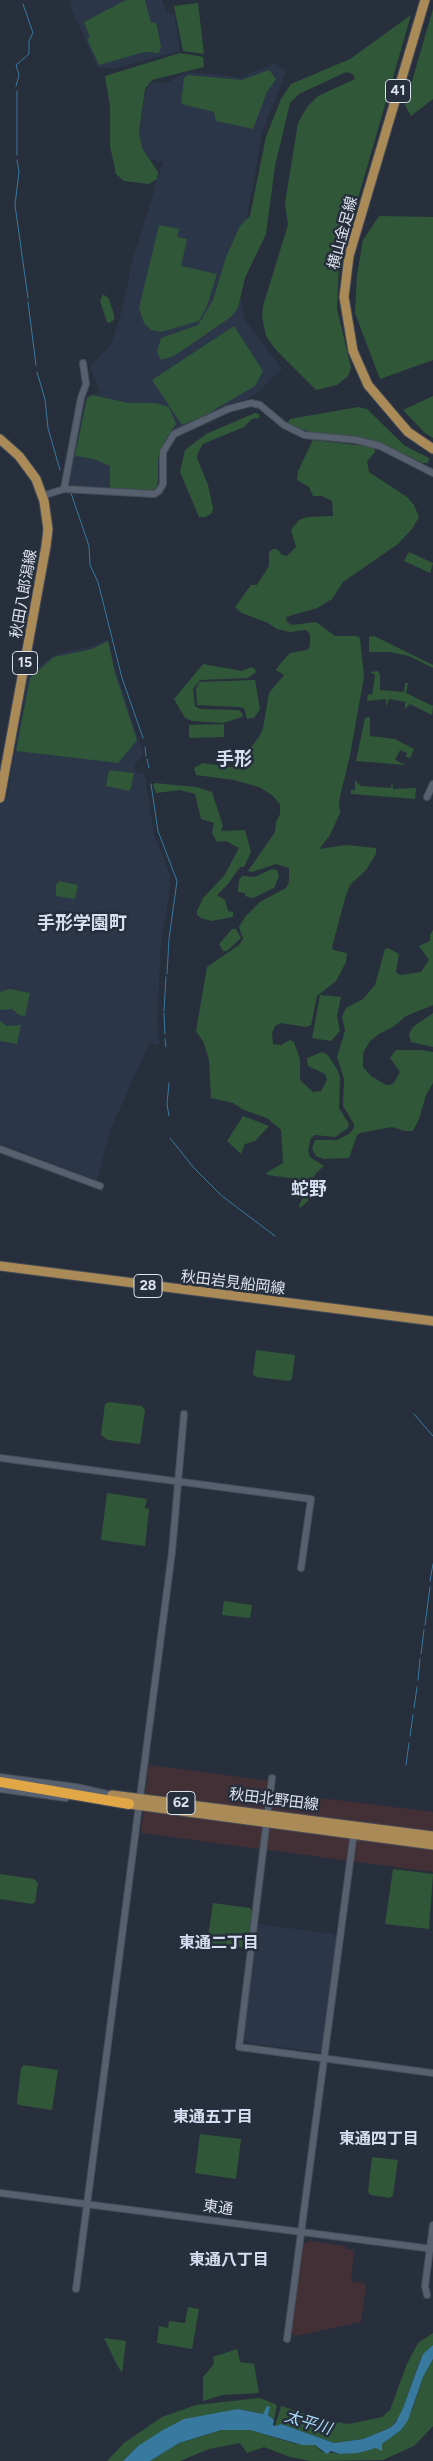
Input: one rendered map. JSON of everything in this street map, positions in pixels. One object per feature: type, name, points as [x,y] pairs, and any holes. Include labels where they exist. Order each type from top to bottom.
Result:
[{"type":"highway","name":"62","points":[[0,1782],[136,1803]]},
{"type":"highway","name":"62","points":[[74,1794],[112,1794]]},
{"type":"main road","name":"横山金足線","points":[[426,0],[371,182],[345,276],[344,298],[353,351],[368,384],[408,432],[433,450]]},
{"type":"main road","name":"秋田八郎潟線","points":[[0,438],[24,461],[36,479],[47,518],[46,546],[0,798]]},
{"type":"main road","name":"秋田岩見船岡線","points":[[0,1266],[433,1321]]},
{"type":"main road","name":"秋田北野田線","points":[[112,1794],[136,1803],[354,1829],[433,1836]]},
{"type":"main road","name":"秋田北野田線","points":[[354,1829],[433,1845]]},
{"type":"street","points":[[64,490],[86,384],[83,364]]},
{"type":"street","points":[[42,496],[64,490],[154,494],[162,489],[163,452],[174,434],[228,409],[251,403],[260,405],[284,425],[304,435],[356,440],[380,446],[433,473]]},
{"type":"street","points":[[427,797],[433,784]]},
{"type":"street","points":[[0,1148],[100,1186]]},
{"type":"street","points":[[76,2289],[136,1803],[172,1552],[184,1414]]},
{"type":"street","points":[[0,1458],[311,1499],[301,1568]]},
{"type":"street","points":[[0,1777],[76,1787],[112,1794]]},
{"type":"street","points":[[272,1778],[239,2047],[433,2073]]},
{"type":"street","points":[[0,1790],[136,1803]]},
{"type":"street","points":[[287,2339],[354,1829]]},
{"type":"street","name":"東通","points":[[0,2192],[431,2249]]},
{"type":"street","points":[[427,2295],[425,2286],[433,2225]]},
{"type":"shaded area","points":[[70,0],[162,0],[166,12],[174,14],[180,51],[116,68],[98,68],[72,10]]},
{"type":"shaded area","points":[[275,63],[286,71],[262,133],[236,278],[245,320],[282,369],[248,399],[232,403],[172,432],[164,442],[159,458],[157,488],[151,491],[75,488],[68,484],[86,398],[100,391],[90,367],[112,343],[123,307],[132,262],[163,162],[143,157],[139,131],[146,90],[153,81],[165,84],[186,72],[242,77]]},
{"type":"shaded area","points":[[108,639],[116,671],[143,754],[134,766],[136,772],[143,773],[145,776],[154,835],[170,875],[170,887],[161,944],[157,1020],[159,1044],[149,1043],[110,1131],[97,1180],[0,1144],[0,797],[7,797],[28,677],[52,656],[91,647]]},
{"type":"shaded area","points":[[149,1765],[270,1781],[272,1792],[433,1812],[433,1872],[141,1833]]},
{"type":"shaded area","points":[[258,1924],[333,1934],[337,1937],[322,2050],[319,2052],[249,2043],[243,2039]]},
{"type":"shaded area","points":[[309,2241],[346,2246],[346,2249],[354,2250],[351,2281],[366,2284],[361,2322],[296,2336],[291,2333],[303,2245]]},
{"type":"green space","points":[[126,0],[145,0],[151,23],[156,22],[161,46],[159,53],[144,52],[99,65],[87,39],[90,37],[84,22]]},
{"type":"green space","points":[[198,3],[204,54],[183,51],[174,6]]},
{"type":"green space","points":[[433,9],[433,99],[411,116],[405,105]]},
{"type":"green space","points":[[411,15],[339,264],[337,309],[351,368],[348,376],[337,385],[316,390],[276,350],[266,336],[262,316],[263,306],[288,225],[285,203],[298,123],[307,107],[318,96],[355,79],[353,74],[346,72],[299,94],[290,103],[275,166],[266,234],[245,278],[238,308],[231,317],[174,356],[161,360],[157,352],[161,338],[198,325],[213,300],[226,257],[240,226],[250,216],[266,137],[281,99],[291,84],[350,59]]},
{"type":"green space","points":[[180,53],[203,57],[204,67],[152,80],[145,89],[139,131],[142,148],[158,172],[157,179],[149,184],[124,181],[116,174],[110,146],[110,106],[105,76]]},
{"type":"green space","points":[[269,70],[276,79],[267,92],[253,129],[216,121],[214,112],[181,104],[184,78],[188,75],[242,80]]},
{"type":"green space","points":[[379,216],[433,217],[433,360],[380,379],[355,313],[357,275],[363,240]]},
{"type":"green space","points":[[159,225],[179,229],[177,237],[187,239],[181,266],[217,274],[207,306],[199,321],[161,332],[151,330],[144,323],[139,308]]},
{"type":"green space","points":[[103,294],[109,299],[114,315],[114,320],[109,323],[100,301]]},
{"type":"green space","points":[[234,326],[263,371],[255,386],[202,417],[182,425],[152,380]]},
{"type":"green space","points":[[92,395],[129,403],[156,403],[169,407],[176,424],[164,442],[158,459],[158,481],[156,488],[151,490],[110,488],[110,466],[94,459],[75,456],[87,398]]},
{"type":"green space","points":[[433,396],[433,438],[425,433],[403,410]]},
{"type":"green space","points":[[358,407],[367,409],[405,446],[429,458],[428,463],[423,463],[383,444],[361,438],[311,432],[290,426],[288,423],[290,419]]},
{"type":"green space","points":[[255,413],[259,414],[259,418],[252,419],[244,427],[203,444],[198,453],[197,458],[208,485],[213,508],[212,513],[206,517],[199,517],[180,472],[185,450],[206,434]]},
{"type":"green space","points":[[313,440],[374,447],[375,452],[367,461],[369,472],[407,497],[414,505],[419,517],[412,529],[398,544],[343,582],[332,599],[317,608],[286,617],[287,622],[292,625],[316,622],[335,636],[356,636],[360,638],[364,677],[350,755],[339,801],[340,813],[330,835],[319,849],[346,845],[376,848],[376,854],[366,870],[350,885],[346,895],[332,947],[333,950],[347,953],[346,962],[336,981],[317,996],[311,1025],[306,1027],[281,1023],[275,1026],[272,1033],[273,1044],[281,1045],[290,1040],[294,1042],[300,1059],[300,1080],[313,1092],[321,1091],[327,1080],[325,1074],[308,1066],[307,1058],[322,1052],[328,1055],[340,1078],[339,1108],[349,1124],[348,1128],[335,1137],[315,1135],[311,1138],[308,1150],[310,1157],[324,1166],[316,1173],[311,1182],[308,1201],[300,1208],[299,1205],[304,1195],[301,1183],[296,1179],[268,1175],[266,1173],[283,1163],[281,1130],[267,1118],[244,1110],[233,1103],[211,1098],[209,1060],[204,1043],[196,1031],[207,967],[239,945],[243,939],[239,927],[245,917],[260,902],[286,888],[289,882],[289,868],[276,864],[252,872],[248,871],[275,832],[276,822],[280,814],[280,804],[272,795],[259,787],[234,780],[196,775],[194,768],[203,763],[230,767],[237,766],[259,737],[263,728],[269,693],[284,675],[276,670],[290,653],[307,650],[310,646],[310,634],[306,630],[290,632],[277,629],[268,623],[242,613],[235,607],[251,585],[257,585],[269,566],[269,552],[277,549],[282,555],[287,556],[296,547],[291,530],[299,520],[307,517],[333,516],[332,501],[322,496],[313,496],[309,487],[297,480],[298,471]]},
{"type":"green space","points":[[409,552],[433,563],[430,573],[404,561]]},
{"type":"green space","points":[[374,636],[433,665],[433,668],[409,656],[390,652],[369,652],[369,637]]},
{"type":"green space","points":[[108,641],[115,673],[137,740],[118,763],[16,751],[30,678],[54,657],[92,649]]},
{"type":"green space","points":[[203,664],[242,671],[251,667],[255,669],[256,672],[248,678],[200,680],[193,689],[195,706],[200,709],[239,710],[243,714],[242,717],[223,723],[192,721],[185,718],[174,699]]},
{"type":"green space","points":[[378,671],[380,675],[380,690],[404,692],[405,683],[408,683],[406,693],[433,706],[432,715],[410,704],[405,709],[405,702],[389,699],[386,707],[386,699],[367,701],[368,694],[372,695],[375,675],[370,672]]},
{"type":"green space","points":[[255,680],[260,709],[254,718],[247,719],[244,708],[197,705],[196,689],[199,682]]},
{"type":"green space","points":[[370,717],[370,736],[395,739],[414,749],[410,758],[406,757],[407,753],[400,750],[395,760],[406,765],[356,761],[365,718]]},
{"type":"green space","points":[[224,724],[224,737],[189,738],[189,725]]},
{"type":"green space","points":[[109,770],[134,773],[130,791],[106,786]]},
{"type":"green space","points":[[355,780],[361,786],[391,788],[392,781],[393,789],[416,788],[415,799],[351,794],[351,790],[355,790]]},
{"type":"green space","points":[[155,783],[196,787],[212,792],[223,826],[221,831],[245,830],[251,852],[244,867],[240,867],[228,884],[217,895],[225,900],[228,911],[233,912],[233,917],[211,921],[201,918],[197,915],[197,911],[203,898],[224,876],[239,848],[226,841],[217,842],[212,833],[214,823],[201,819],[195,794],[180,790],[156,793],[153,785]]},
{"type":"green space","points":[[272,869],[277,870],[279,876],[274,888],[253,898],[245,896],[245,893],[238,892],[239,880],[242,876],[255,877]]},
{"type":"green space","points":[[59,881],[78,885],[75,899],[56,896],[56,885]]},
{"type":"green space","points":[[232,929],[236,929],[241,938],[227,951],[223,951],[219,944]]},
{"type":"green space","points":[[433,930],[433,1005],[406,1016],[393,1027],[379,1034],[370,1041],[363,1053],[363,1067],[371,1076],[386,1085],[393,1084],[400,1072],[390,1058],[396,1050],[433,1052],[433,1083],[426,1095],[419,1119],[413,1131],[392,1127],[360,1133],[357,1135],[349,1158],[324,1159],[316,1156],[312,1149],[315,1140],[337,1140],[349,1134],[354,1128],[354,1124],[343,1106],[344,1079],[337,1057],[345,1031],[342,1017],[346,1008],[363,999],[375,985],[385,949],[388,948],[399,954],[396,972],[400,975],[421,972],[429,960],[419,946],[430,941],[430,935]]},
{"type":"green space","points":[[10,989],[30,993],[25,1016],[19,1015],[12,1009],[0,1010],[0,992]]},
{"type":"green space","points":[[320,995],[341,997],[337,1016],[340,1031],[331,1041],[312,1038]]},
{"type":"green space","points":[[433,1013],[433,1047],[411,1042],[409,1034],[413,1027]]},
{"type":"green space","points":[[0,1021],[7,1026],[21,1025],[17,1044],[0,1041]]},
{"type":"green space","points":[[243,1116],[269,1126],[255,1141],[245,1144],[241,1154],[227,1141]]},
{"type":"green space","points":[[256,1350],[295,1355],[292,1379],[289,1381],[256,1377],[253,1374]]},
{"type":"green space","points":[[109,1402],[142,1406],[145,1410],[140,1444],[108,1440],[101,1435],[105,1404]]},
{"type":"green space","points":[[107,1493],[147,1499],[145,1508],[149,1509],[145,1546],[101,1540]]},
{"type":"green space","points":[[224,1601],[252,1605],[250,1618],[222,1615]]},
{"type":"green space","points":[[393,1869],[433,1874],[429,1929],[385,1924]]},
{"type":"green space","points":[[0,1874],[34,1879],[38,1883],[35,1902],[32,1904],[0,1899]]},
{"type":"green space","points":[[213,1903],[250,1908],[252,1911],[247,1948],[207,1943]]},
{"type":"green space","points":[[24,2065],[58,2070],[52,2110],[19,2105],[17,2103],[21,2068]]},
{"type":"green space","points":[[200,2134],[241,2139],[236,2179],[195,2173]]},
{"type":"green space","points":[[372,2157],[398,2160],[393,2195],[390,2198],[371,2195],[368,2192]]},
{"type":"green space","points":[[188,2307],[199,2309],[192,2349],[157,2343],[159,2326],[168,2328],[169,2321],[185,2323]]},
{"type":"green space","points":[[433,2333],[433,2345],[423,2354],[400,2416],[390,2428],[363,2439],[334,2443],[281,2424],[275,2426],[281,2406],[323,2420],[349,2424],[382,2417],[390,2410],[407,2364],[418,2343]]},
{"type":"green space","points":[[104,2338],[126,2341],[122,2373],[116,2363]]},
{"type":"green space","points":[[237,2349],[240,2362],[254,2364],[259,2393],[222,2395],[203,2401],[203,2377],[214,2364],[213,2357]]},
{"type":"green space","points":[[433,2359],[433,2426],[414,2446],[383,2460],[311,2461],[290,2457],[264,2447],[247,2453],[240,2443],[209,2449],[180,2461],[150,2461],[179,2443],[221,2430],[250,2430],[296,2444],[315,2445],[322,2452],[345,2454],[376,2448],[382,2450],[382,2444],[401,2430],[412,2410],[423,2377]]},
{"type":"green space","points":[[260,2398],[277,2405],[274,2420],[268,2415],[270,2407],[263,2414],[238,2409],[138,2446],[123,2461],[107,2461],[124,2443],[162,2417],[196,2405]]},
{"type":"water","points":[[433,2345],[433,2359],[423,2377],[408,2420],[401,2430],[382,2444],[382,2451],[376,2448],[358,2453],[340,2454],[331,2451],[327,2454],[315,2445],[302,2445],[250,2430],[221,2430],[179,2443],[150,2461],[123,2461],[138,2446],[184,2419],[238,2409],[263,2414],[267,2406],[270,2407],[268,2415],[274,2420],[273,2425],[275,2426],[281,2424],[334,2443],[363,2439],[390,2428],[396,2422],[423,2354]]},
{"type":"waterway","points":[[16,86],[19,75],[16,65],[29,54],[29,41],[33,33],[23,4]]},
{"type":"waterway","points":[[17,91],[17,155]]},
{"type":"waterway","points":[[17,160],[19,172],[15,205],[28,298]]},
{"type":"waterway","points":[[28,302],[36,365]]},
{"type":"waterway","points":[[37,372],[45,399],[48,428],[60,470]]},
{"type":"waterway","points":[[71,493],[89,546],[90,565],[98,582],[122,678],[143,738]]},
{"type":"waterway","points":[[145,747],[146,756]]},
{"type":"waterway","points":[[147,759],[149,768]]},
{"type":"waterway","points":[[151,784],[158,831],[177,881],[169,939],[167,974]]},
{"type":"waterway","points":[[164,1011],[166,977]]},
{"type":"waterway","points":[[164,1013],[165,1034]]},
{"type":"waterway","points":[[165,1039],[166,1047]]},
{"type":"waterway","points":[[169,1083],[167,1104],[169,1116]]},
{"type":"waterway","points":[[170,1138],[194,1168],[222,1196],[275,1236]]},
{"type":"waterway","points":[[414,1414],[433,1436]]},
{"type":"waterway","points":[[430,1581],[433,1564]]},
{"type":"waterway","points":[[425,1625],[430,1587]]},
{"type":"waterway","points":[[421,1654],[424,1630]]},
{"type":"waterway","points":[[418,1680],[420,1659]]},
{"type":"waterway","points":[[414,1708],[417,1687]]},
{"type":"waterway","points":[[410,1736],[413,1715]]},
{"type":"waterway","points":[[406,1765],[409,1743]]},
{"type":"district","name":"手形","points":[[234,760]]},
{"type":"district","name":"手形学園町","points":[[82,924]]},
{"type":"district","name":"蛇野","points":[[309,1190]]},
{"type":"district","name":"東通二丁目","points":[[219,1943]]},
{"type":"district","name":"東通五丁目","points":[[213,2117]]},
{"type":"district","name":"東通四丁目","points":[[379,2139]]},
{"type":"district","name":"東通八丁目","points":[[229,2260]]},
{"type":"water label","name":"太平川","points":[[308,2423]]}]
